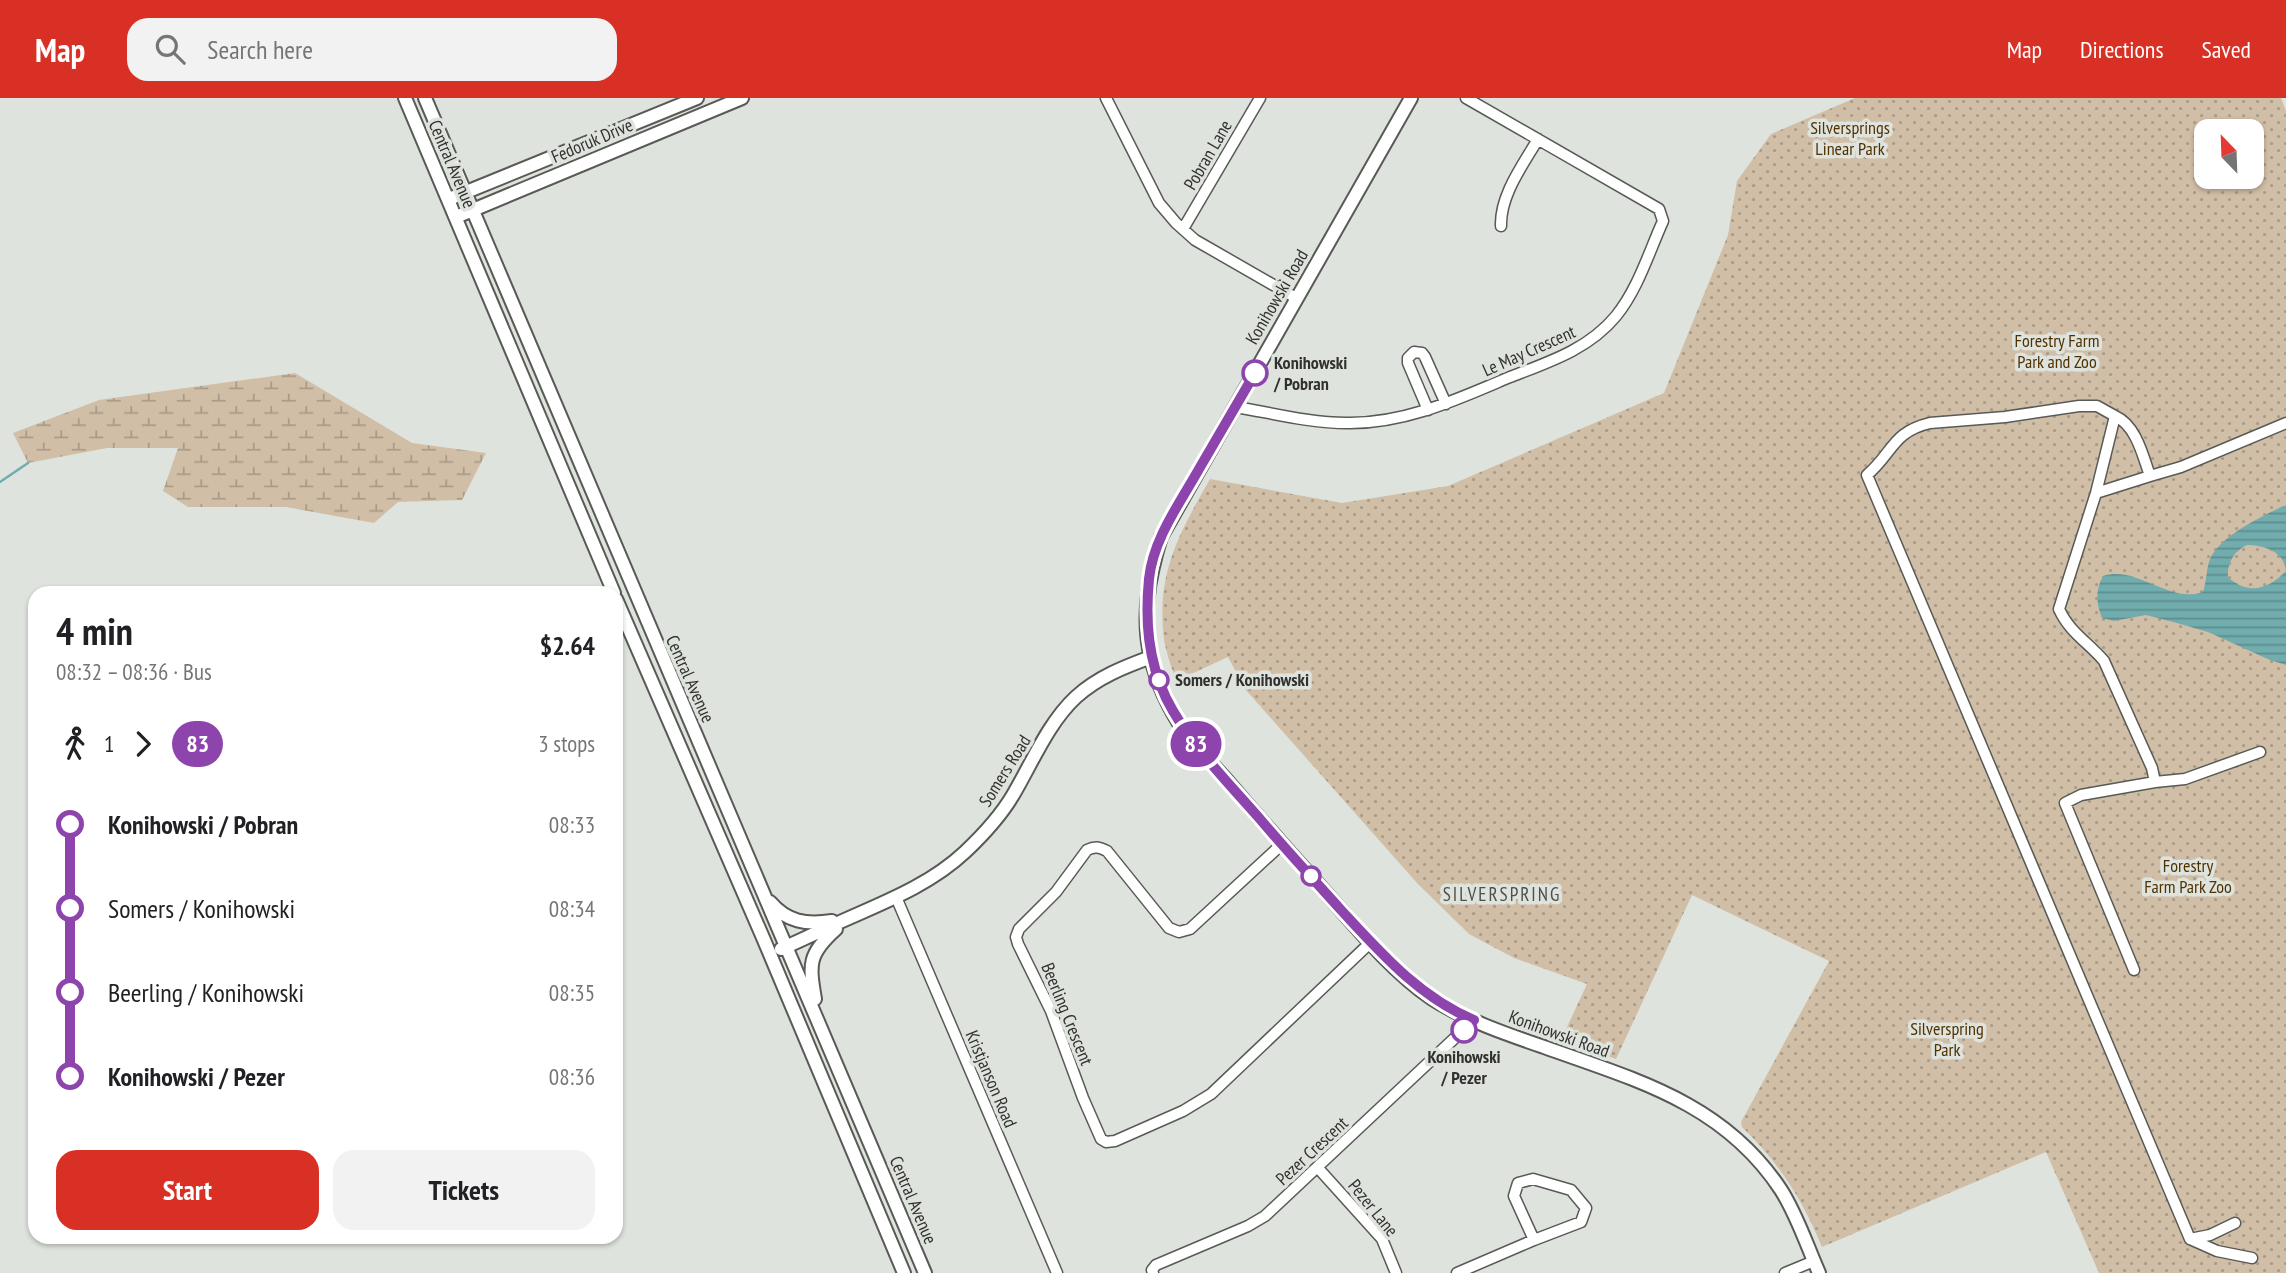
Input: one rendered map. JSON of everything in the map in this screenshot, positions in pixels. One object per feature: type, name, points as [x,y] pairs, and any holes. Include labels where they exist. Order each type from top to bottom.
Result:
[{"type":"main road","name":"Central Avenue","points":[[405,98],[611,586]]},
{"type":"main road","name":"Central Avenue","points":[[425,98],[925,1273]]},
{"type":"main road","name":"Fedoruk Drive","points":[[449,200],[697,98]]},
{"type":"main road","name":"Fedoruk Drive","points":[[456,217],[743,98]]},
{"type":"main road","name":"Konihowski Road","points":[[1411,98],[1161,537],[1150,576],[1147,618],[1151,657],[1166,697],[1184,730],[1282,844],[1371,943],[1402,973],[1432,998],[1474,1020],[1663,1090],[1724,1127],[1758,1159],[1782,1192],[1816,1267]]},
{"type":"main road","name":"Central Avenue","points":[[623,615],[904,1273]]},
{"type":"main road","name":"Somers Road","points":[[770,954],[896,897],[943,870],[963,854],[996,819],[1050,730],[1074,698],[1121,667],[1151,657]]},
{"type":"main road","points":[[766,898],[776,910],[794,921],[818,923],[846,919]]},
{"type":"main road","points":[[820,1023],[810,975],[812,959],[823,941],[846,919]]},
{"type":"street","points":[[1106,98],[1159,202],[1183,229],[1195,240],[1296,298]]},
{"type":"street","name":"Pobran Lane","points":[[1183,229],[1260,98]]},
{"type":"street","name":"Le May Crescent","points":[[1236,407],[1348,424],[1428,410],[1571,352],[1596,336],[1617,315],[1628,298],[1663,221],[1662,215],[1654,205],[1466,98]]},
{"type":"street","points":[[1501,226],[1507,194],[1538,139]]},
{"type":"street","points":[[1428,410],[1408,363],[1408,358],[1414,352],[1425,357],[1446,404]]},
{"type":"street","points":[[2150,476],[2133,432],[2122,419],[2097,406],[1912,427],[1891,446],[1878,466],[1867,475],[2190,1239],[2217,1251],[2252,1258]]},
{"type":"street","points":[[2115,416],[2096,493],[2059,609],[2066,624],[2092,646],[2104,661],[2143,745],[2155,782]]},
{"type":"street","points":[[2096,493],[2181,467],[2286,423]]},
{"type":"street","points":[[2134,970],[2065,803],[2081,795],[2185,779],[2260,752]]},
{"type":"street","name":"Beerling Crescent","points":[[1282,844],[1190,929],[1179,932],[1169,928],[1107,851],[1091,848],[1056,892],[1019,929],[1016,937],[1018,944],[1051,1010],[1101,1139],[1105,1142],[1115,1141],[1202,1101],[1219,1088],[1371,943]]},
{"type":"street","name":"Kristjanson Road","points":[[896,897],[1057,1273]]},
{"type":"street","name":"Pezer Crescent","points":[[1153,1273],[1156,1265],[1248,1226],[1265,1216],[1474,1020]]},
{"type":"street","name":"Pezer Lane","points":[[1318,1168],[1382,1239],[1396,1273]]},
{"type":"street","points":[[1457,1273],[1581,1222],[1586,1208],[1571,1190],[1533,1179],[1517,1183],[1514,1196],[1534,1240]]},
{"type":"street","points":[[2190,1239],[2210,1235],[2235,1223]]},
{"type":"street","points":[[1785,1273],[1816,1267]]},
{"type":"green space","points":[[1855,98],[2281,98],[2286,111],[2286,1273],[2099,1273],[2046,1152],[1822,1247],[1789,1183],[1742,1127],[1741,1122],[1829,961],[1692,895],[1616,1059],[1561,1040],[1587,984],[1514,958],[1469,934],[1417,883],[1245,689],[1228,657],[1176,681],[1164,639],[1163,594],[1172,555],[1210,479],[1342,503],[1448,486],[1664,393],[1728,235],[1737,181],[1771,134]]},
{"type":"green space","points":[[295,373],[412,443],[486,453],[462,500],[398,502],[374,523],[286,507],[188,507],[163,491],[178,448],[107,448],[28,463],[13,433],[99,400]]},
{"type":"water","points":[[2286,506],[2286,571],[2286,665],[2208,632],[2146,615],[2114,621],[2102,618],[2097,597],[2103,576],[2128,576],[2178,593],[2203,592],[2210,559],[2215,551],[2242,528]],"holes":[[[2247,545],[2260,546],[2278,554],[2282,559],[2286,571],[2265,586],[2243,586],[2228,577],[2230,562],[2235,554]]]},
{"type":"waterway","points":[[0,482],[28,463]]},
{"type":"bus line","name":"83","points":[[1255,373],[1161,537],[1150,576],[1147,618],[1155,671],[1184,730],[1227,782],[1371,943],[1402,973],[1432,998],[1474,1020],[1464,1030]]},
{"type":"place","name":"Konihowski / Pobran","points":[[1255,373]]},
{"type":"place","name":"Somers / Konihowski","points":[[1159,680]]},
{"type":"place","name":"Konihowski / Pezer","points":[[1464,1030]]},
{"type":"district","name":"SILVERSPRING","points":[[1502,894]]},
{"type":"park label","name":"Silversprings Linear Park","points":[[1850,138]]},
{"type":"park label","name":"Forestry Farm Park and Zoo","points":[[2057,351]]},
{"type":"park label","name":"Forestry Farm Park Zoo","points":[[2188,876]]},
{"type":"park label","name":"Silverspring Park","points":[[1947,1039]]}]
